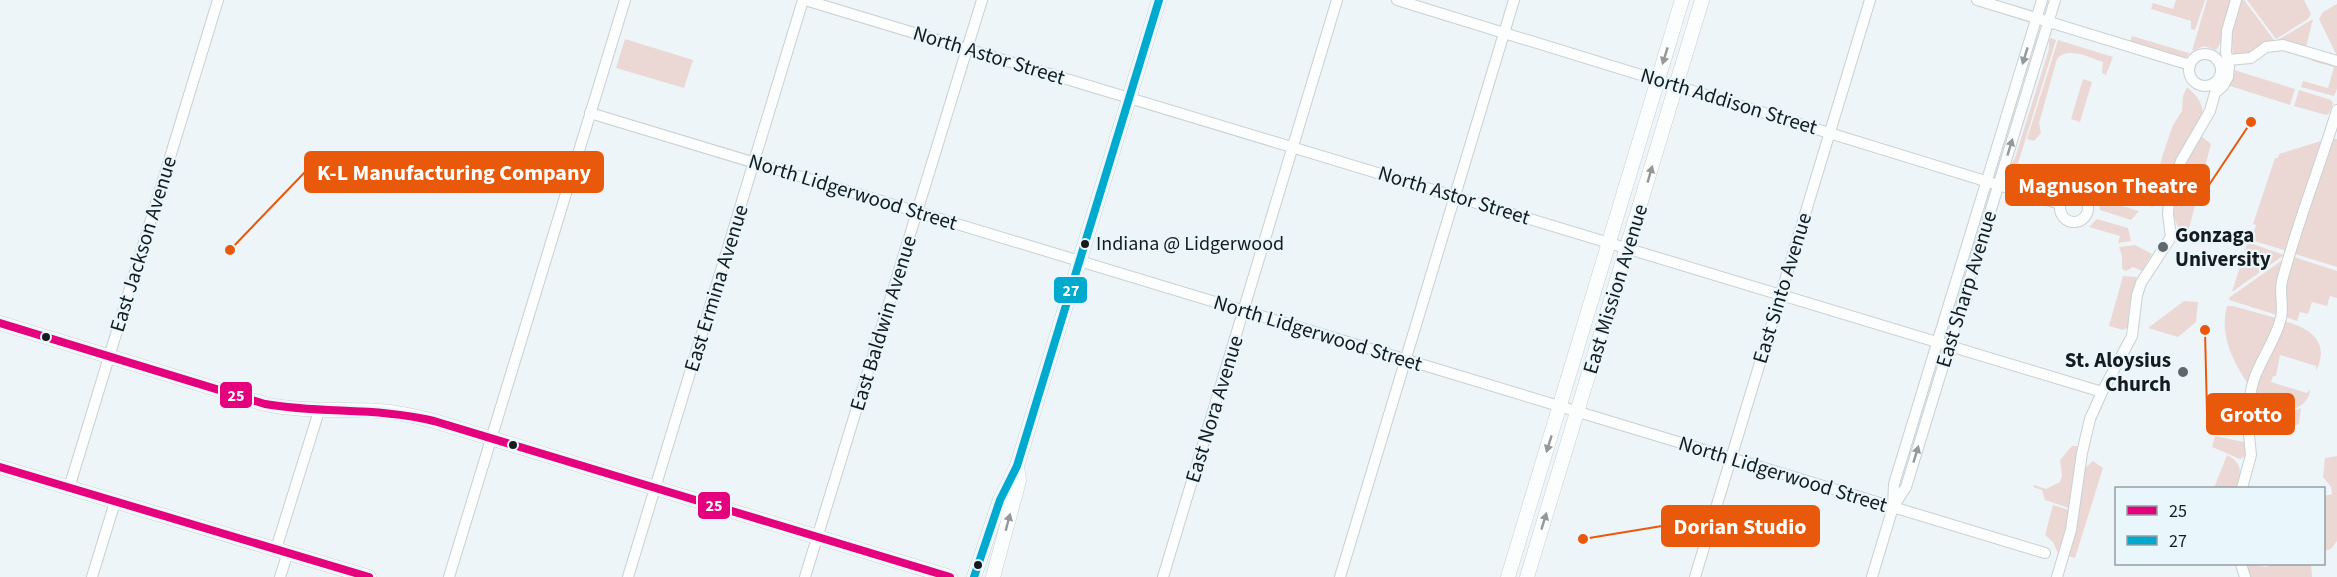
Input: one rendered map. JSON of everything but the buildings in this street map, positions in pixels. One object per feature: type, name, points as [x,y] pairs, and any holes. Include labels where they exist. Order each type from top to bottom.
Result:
[{"type":"main road","points":[[974,577],[1000,500],[1017,466],[1160,0]]},
{"type":"main road","name":"East Mission Avenue","points":[[1508,577],[1682,0]]},
{"type":"main road","name":"East Mission Avenue","points":[[1527,577],[1702,0]]},
{"type":"main road","points":[[0,323],[288,409],[378,411],[403,414],[492,438],[950,577]]},
{"type":"main road","points":[[993,577],[1019,481],[1017,466]]},
{"type":"main road","points":[[0,467],[369,577]]},
{"type":"street","name":"East Jackson Avenue","points":[[69,488],[218,0]]},
{"type":"street","points":[[449,577],[625,0]]},
{"type":"street","name":"North Astor Street","points":[[804,0],[1294,146],[2102,392]]},
{"type":"street","name":"East Ermina Avenue","points":[[628,577],[804,0]]},
{"type":"street","name":"East Baldwin Avenue","points":[[805,577],[982,0]]},
{"type":"street","name":"East Nora Avenue","points":[[1163,577],[1337,0]]},
{"type":"street","name":"North Addison Street","points":[[1397,0],[2060,204]]},
{"type":"street","points":[[1340,577],[1514,0]]},
{"type":"street","name":"East Sinto Avenue","points":[[1695,577],[1870,0]]},
{"type":"street","points":[[1977,0],[2190,65]]},
{"type":"street","name":"East Sharp Avenue","points":[[1872,577],[1893,507],[1906,487],[1987,181],[2042,0]]},
{"type":"street","name":"East Sharp Avenue","points":[[1943,344],[1999,185],[2055,0]]},
{"type":"street","points":[[2057,577],[2071,530],[2084,443],[2090,419],[2132,336],[2137,295],[2141,283],[2171,237],[2168,214],[2181,161],[2210,111],[2215,93],[2228,77],[2227,31],[2236,0]]},
{"type":"street","points":[[2228,60],[2251,58],[2266,47],[2283,45],[2337,61]]},
{"type":"street","points":[[2250,399],[2256,370],[2272,341],[2281,318],[2282,280],[2337,111]]},
{"type":"street","name":"North Lidgerwood Street","points":[[590,113],[2045,553]]},
{"type":"street","points":[[280,577],[282,551],[319,411]]},
{"type":"street","points":[[2243,487],[2251,455],[2249,435]]},
{"type":"street","points":[[92,577],[115,502]]},
{"type":"shaded area","points":[[2176,0],[2205,0],[2195,30],[2191,29],[2191,21],[2151,9],[2153,3],[2173,9]]},
{"type":"shaded area","points":[[2207,0],[2232,0],[2221,41],[2216,50],[2204,46],[2192,51]]},
{"type":"shaded area","points":[[2240,0],[2244,0],[2274,40],[2254,53],[2233,56],[2231,32]]},
{"type":"shaded area","points":[[2247,0],[2304,0],[2311,14],[2308,19],[2276,39]]},
{"type":"shaded area","points":[[2337,4],[2337,56],[2319,19],[2323,12]]},
{"type":"shaded area","points":[[2313,19],[2306,47],[2277,41],[2278,40]]},
{"type":"shaded area","points":[[2132,36],[2189,53],[2187,57],[2180,57],[2130,42]]},
{"type":"shaded area","points":[[2051,38],[2056,40],[2016,170],[2010,166],[2015,158]]},
{"type":"shaded area","points":[[625,39],[693,60],[684,88],[616,68]]},
{"type":"shaded area","points":[[2058,40],[2113,57],[2106,75],[2102,73],[2103,62],[2086,56],[2067,53],[2057,59],[2039,123],[2041,133],[2034,141],[2027,139]]},
{"type":"shaded area","points":[[2313,58],[2337,65],[2337,89],[2334,96],[2301,87],[2303,81],[2328,88],[2334,67],[2312,61]]},
{"type":"shaded area","points":[[2234,70],[2295,89],[2290,105],[2230,86]]},
{"type":"shaded area","points":[[2083,79],[2092,82],[2080,122],[2071,119]]},
{"type":"shaded area","points":[[2187,87],[2201,104],[2202,117],[2174,164],[2163,204],[2151,207],[2153,190],[2163,154],[2173,125],[2182,111],[2183,96]]},
{"type":"shaded area","points":[[2299,90],[2331,100],[2333,103],[2329,113],[2326,115],[2294,106]]},
{"type":"shaded area","points":[[2201,136],[2211,144],[2187,236],[2181,235],[2171,209],[2183,165]]},
{"type":"shaded area","points":[[2333,139],[2337,139],[2337,267],[2295,254],[2329,144]]},
{"type":"shaded area","points":[[2321,141],[2287,251],[2251,240],[2256,225],[2253,224],[2275,158],[2278,158],[2279,154]]},
{"type":"shaded area","points":[[2098,199],[2139,211],[2131,220],[2100,210]]},
{"type":"shaded area","points":[[2097,219],[2128,228],[2131,241],[2118,243],[2120,236],[2089,227]]},
{"type":"shaded area","points":[[2250,243],[2284,255],[2232,292],[2247,244]]},
{"type":"shaded area","points":[[2135,245],[2152,254],[2142,271],[2133,267],[2126,271],[2122,269],[2119,247]]},
{"type":"shaded area","points":[[2294,257],[2337,271],[2337,298],[2330,296],[2327,306],[2312,302],[2308,314],[2300,312],[2297,321],[2285,317],[2285,290]]},
{"type":"shaded area","points":[[2284,259],[2277,315],[2229,300],[2230,297]]},
{"type":"shaded area","points":[[2123,276],[2137,277],[2129,308],[2128,327],[2123,330],[2109,326]]},
{"type":"shaded area","points":[[2184,301],[2198,302],[2196,322],[2178,337],[2148,328]]},
{"type":"shaded area","points":[[2227,306],[2276,318],[2248,384],[2237,366],[2226,337]]},
{"type":"shaded area","points":[[2284,321],[2302,328],[2315,337],[2321,352],[2320,361],[2316,371],[2316,366],[2280,355],[2276,376],[2273,376],[2271,382],[2307,393],[2310,389],[2308,397],[2304,403],[2290,411],[2258,420],[2254,395],[2260,372]]},
{"type":"shaded area","points":[[2301,408],[2299,424],[2294,426],[2277,426],[2263,422]]},
{"type":"shaded area","points":[[2215,436],[2244,442],[2246,456],[2240,459],[2212,447]]},
{"type":"shaded area","points":[[2072,446],[2079,446],[2069,508],[2045,500],[2042,490],[2033,487],[2034,485],[2046,489],[2060,482],[2062,476],[2060,460]]},
{"type":"shaded area","points":[[2227,455],[2236,461],[2240,469],[2237,487],[2214,487]]},
{"type":"shaded area","points":[[2337,456],[2337,541],[2331,549],[2325,551],[2325,496],[2332,494],[2331,487],[2323,477],[2325,458]]},
{"type":"shaded area","points":[[2093,461],[2103,468],[2075,558],[2068,556],[2084,469]]},
{"type":"shaded area","points":[[2053,505],[2069,510],[2065,535],[2058,553],[2053,542],[2045,535]]},
{"type":"shaded area","points":[[2245,565],[2266,567],[2311,565],[2312,577],[2250,577]]},
{"type":"transit line","name":"27","points":[[974,577],[1000,500],[1017,466],[1159,0]]},
{"type":"transit line","name":"25","points":[[0,323],[265,404],[392,414],[434,421],[950,577]]},
{"type":"transit line","name":"25","points":[[0,467],[369,577]]},
{"type":"place","name":"Magnuson Theatre","points":[[2251,122]]},
{"type":"place","name":"Indiana @ Lidgerwood","points":[[1085,244]]},
{"type":"place","name":"Gonzaga University","points":[[2163,247]]},
{"type":"place","name":"K-L Manufacturing Company","points":[[230,250]]},
{"type":"place","name":"Grotto","points":[[2205,330]]},
{"type":"place","name":"St. Aloysius Church","points":[[2183,372]]},
{"type":"place","name":"Dorian Studio","points":[[1583,539]]}]
